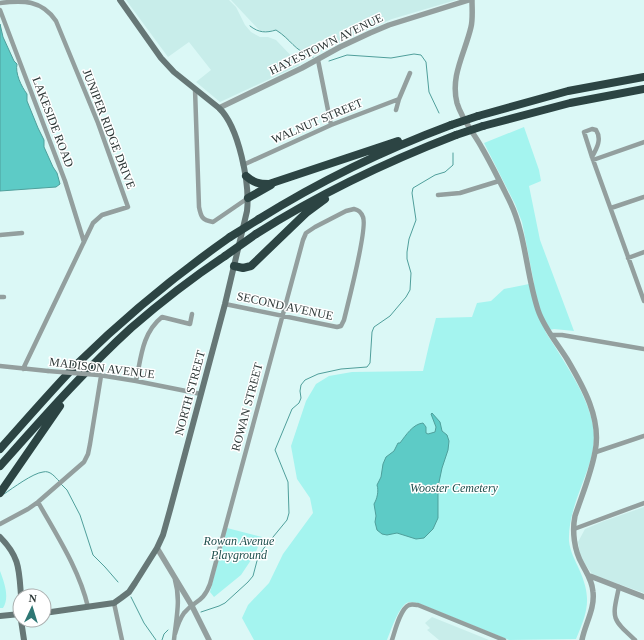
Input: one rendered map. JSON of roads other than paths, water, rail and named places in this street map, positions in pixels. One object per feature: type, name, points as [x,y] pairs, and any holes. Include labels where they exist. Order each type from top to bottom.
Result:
[{"type":"highway","points":[[246,176],[252,182],[269,184],[400,140],[478,116],[568,91],[644,77]]},
{"type":"highway","points":[[0,466],[70,388],[102,356],[162,302],[256,234],[293,211],[322,195],[400,158],[456,135],[563,104],[644,89]]},
{"type":"highway","points":[[0,449],[62,380],[118,325],[176,277],[230,237],[301,194],[359,164],[439,129]]},
{"type":"highway","points":[[234,266],[243,268],[251,266],[306,213],[320,202],[400,158]]},
{"type":"highway","points":[[248,198],[264,188],[285,179]]},
{"type":"highway","points":[[0,493],[59,408],[102,356]]},
{"type":"main road","name":"NORTH STREET","points":[[52,612],[114,603],[132,588],[157,548],[167,523],[225,304],[247,211],[248,198],[246,176],[231,122],[226,114],[174,72],[161,58],[120,0]]},
{"type":"main road","points":[[0,537],[9,546],[16,560],[20,588]]},
{"type":"main road","points":[[0,616],[12,615]]},
{"type":"main road","points":[[22,628],[24,640]]},
{"type":"street","points":[[471,0],[471,26],[457,70],[455,83],[457,104],[461,114],[482,147],[517,220],[536,306],[542,322],[568,362],[589,402],[596,428],[596,452],[575,516],[574,530],[578,556],[582,566],[590,576],[593,592],[592,605],[582,640]]},
{"type":"street","name":"HAYESTOWN AVENUE","points":[[219,108],[318,60],[340,46],[389,25],[471,0]]},
{"type":"street","name":"JUNIPER RIDGE DRIVE","points":[[0,3],[22,1],[35,4],[51,13],[56,21],[98,123],[128,206],[102,215],[93,223],[23,368]]},
{"type":"street","name":"LAKESIDE ROAD","points":[[0,10],[65,181],[84,242]]},
{"type":"street","points":[[318,60],[331,125]]},
{"type":"street","points":[[396,110],[410,73]]},
{"type":"street","points":[[195,89],[199,207],[201,215],[206,221],[213,222],[248,198]]},
{"type":"street","name":"WALNUT STREET","points":[[243,165],[331,125],[399,99]]},
{"type":"street","points":[[593,158],[599,140],[599,135],[596,130],[592,129],[584,132],[593,158],[611,208],[628,258],[644,301]]},
{"type":"street","points":[[593,158],[644,142]]},
{"type":"street","points":[[438,194],[460,193],[499,181]]},
{"type":"street","points":[[611,208],[644,197]]},
{"type":"street","name":"ROWAN STREET","points":[[175,634],[180,620],[192,606],[200,601],[210,584],[282,316],[306,233],[346,211],[354,209],[360,211],[364,217],[363,233],[344,320],[341,326]]},
{"type":"street","points":[[0,235],[22,233]]},
{"type":"street","points":[[628,258],[644,252]]},
{"type":"street","name":"SECOND AVENUE","points":[[225,304],[337,327],[341,326]]},
{"type":"street","points":[[136,380],[143,348],[153,326],[162,318],[190,324],[192,314]]},
{"type":"street","points":[[551,335],[562,335],[644,349]]},
{"type":"street","name":"MADISON AVENUE","points":[[0,366],[136,380],[201,394]]},
{"type":"street","points":[[0,524],[38,502],[59,482],[84,462],[88,454],[99,375]]},
{"type":"street","points":[[596,452],[644,436]]},
{"type":"street","points":[[38,502],[78,575],[88,607]]},
{"type":"street","points":[[574,530],[644,503]]},
{"type":"street","points":[[157,548],[192,606],[209,640]]},
{"type":"street","name":"ROWAN STREET","points":[[174,576],[177,586],[178,604],[174,640]]},
{"type":"street","points":[[590,576],[644,597]]},
{"type":"street","points":[[619,588],[614,608],[615,618],[620,627],[635,640]]},
{"type":"street","points":[[114,603],[122,640]]},
{"type":"street","points":[[392,640],[403,611],[411,604],[418,605],[504,640]]},
{"type":"waterway","points":[[250,26],[263,32],[276,30],[301,51],[313,57]]},
{"type":"waterway","points":[[329,61],[347,55],[391,58],[414,54],[421,55],[426,62],[429,92],[439,113]]},
{"type":"waterway","points":[[201,612],[225,603],[248,582],[253,576],[258,557],[287,520],[289,513],[288,482],[275,450],[292,409],[299,403],[301,398],[301,385],[305,380],[318,374],[341,369],[367,367],[370,363],[372,332],[374,327],[390,316],[410,290],[411,273],[407,259],[407,252],[409,239],[416,220],[412,193],[413,188],[435,175],[445,172],[453,165],[453,153]]},
{"type":"waterway","points":[[4,494],[23,481],[39,473],[48,472],[59,481]]},
{"type":"waterway","points":[[61,484],[67,490],[80,515],[93,555],[118,582]]},
{"type":"waterway","points":[[131,597],[144,623],[156,640]]},
{"type":"waterway","points":[[162,640],[164,634],[168,630]]},
{"type":"park label","name":"Wooster Cemetery","points":[[454,488]]},
{"type":"park label","name":"Rowan Avenue Playground","points":[[239,548]]}]
